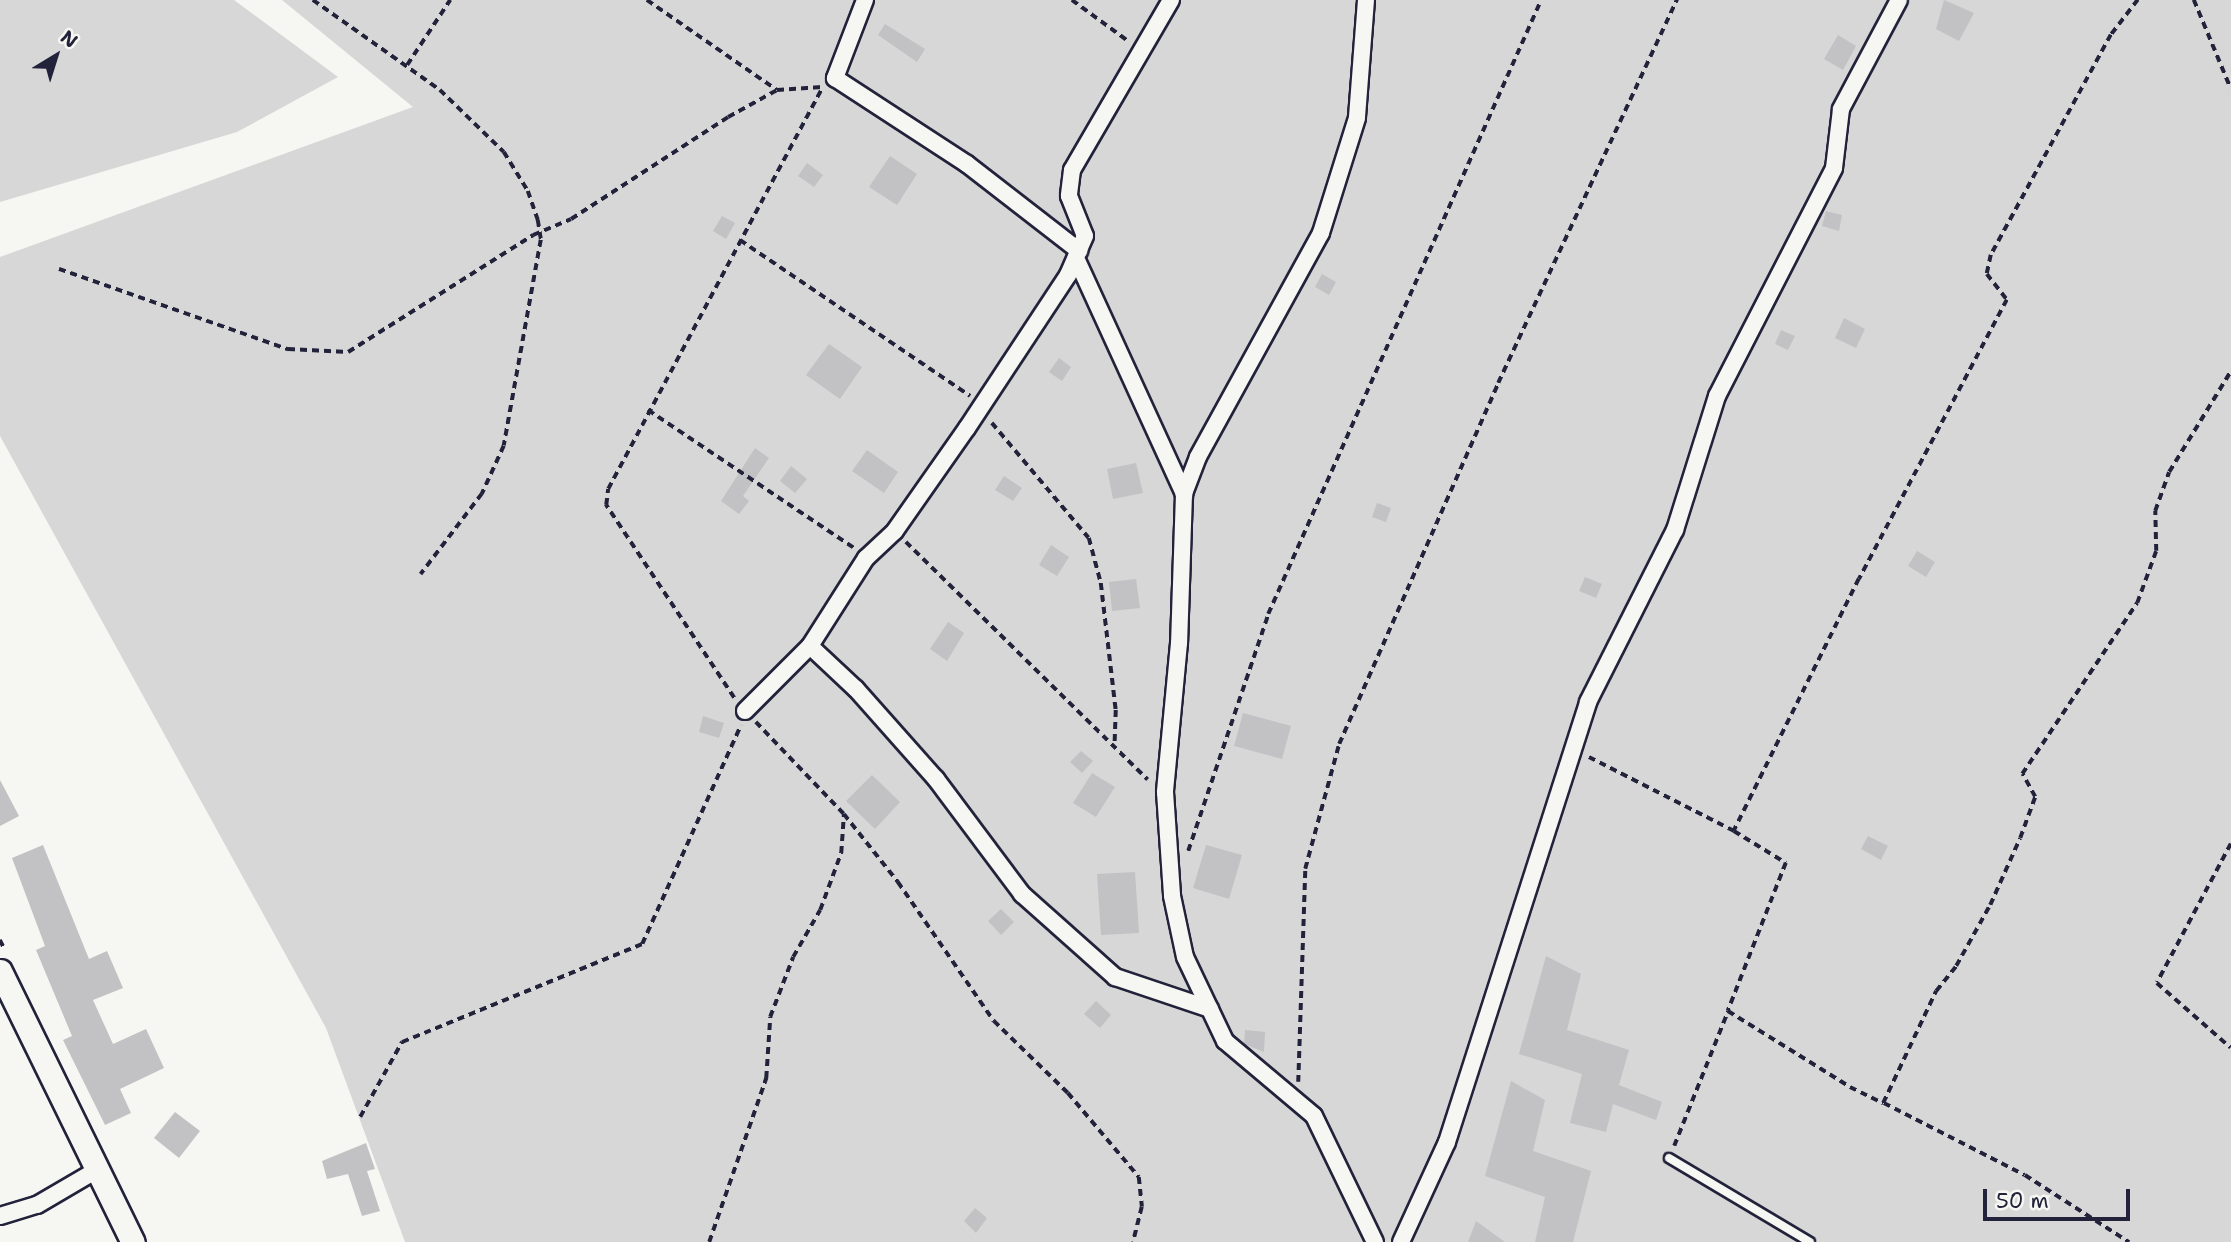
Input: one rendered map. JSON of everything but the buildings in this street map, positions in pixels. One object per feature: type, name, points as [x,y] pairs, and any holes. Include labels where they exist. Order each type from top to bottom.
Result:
[{"type":"main road","points":[[0,971],[100,1168],[133,1242]]},
{"type":"street","points":[[865,0],[828,82],[967,164],[1077,255],[1184,494]]},
{"type":"street","points":[[745,711],[810,646],[866,558],[895,531],[982,405],[1077,255],[1085,236],[1069,196],[1072,170],[1171,0]]},
{"type":"street","points":[[1366,0],[1357,118],[1321,233],[1198,457],[1184,494],[1179,643],[1165,792],[1170,869],[1185,957],[1225,1041],[1314,1116],[1375,1242]]},
{"type":"street","points":[[1401,1242],[1447,1142],[1588,702],[1675,530],[1717,396],[1834,168],[1841,109],[1899,0]]},
{"type":"street","points":[[810,646],[856,689],[936,779],[1022,894],[1115,977],[1210,1009]]},
{"type":"street","points":[[0,1216],[37,1205],[100,1168]]},
{"type":"lane","points":[[1669,1158],[1810,1242]]},
{"type":"path","points":[[313,0],[440,90],[514,164],[540,232],[504,446],[482,494],[421,574]]},
{"type":"path","points":[[406,65],[450,0]]},
{"type":"path","points":[[647,0],[777,90]]},
{"type":"path","points":[[1072,0],[1141,50]]},
{"type":"path","points":[[1170,869],[1193,840],[1268,614],[1541,0]]},
{"type":"path","points":[[1296,1101],[1306,869],[1339,744],[1498,383],[1677,0]]},
{"type":"path","points":[[1734,831],[1859,579],[2007,300],[1987,274],[1991,255],[2111,35],[2138,0]]},
{"type":"path","points":[[2194,0],[2231,89]]},
{"type":"path","points":[[59,269],[288,349],[348,352],[540,232],[570,219],[777,90],[828,82]]},
{"type":"path","points":[[828,82],[648,410],[608,489],[606,505],[704,651],[719,681],[844,814],[898,882],[994,1021],[1068,1093],[1139,1177],[1142,1207],[1133,1242]]},
{"type":"path","points":[[740,240],[982,405],[1089,538],[1102,596],[1116,709],[1115,748]]},
{"type":"path","points":[[1883,1103],[1936,991],[1956,966],[1990,905],[2020,838],[2035,797],[2022,774],[2137,603],[2156,551],[2155,511],[2169,472],[2231,371]]},
{"type":"path","points":[[648,410],[866,558]]},
{"type":"path","points":[[895,531],[1115,748],[1165,792]]},
{"type":"path","points":[[360,1118],[402,1042],[642,944],[735,743],[745,711]]},
{"type":"path","points":[[1573,749],[1734,831],[1786,863],[1669,1158]]},
{"type":"path","points":[[709,1242],[766,1078],[771,1017],[793,957],[820,910],[841,853],[844,814]]},
{"type":"path","points":[[2231,844],[2157,983],[2231,1048]]},
{"type":"path","points":[[1728,1012],[1850,1087],[2025,1175],[2129,1242]]},
{"type":"shaded area","points":[[0,0],[234,0],[338,77],[237,132],[0,202]]},
{"type":"shaded area","points":[[282,0],[2231,0],[2231,1242],[405,1242],[326,1028],[0,436],[0,257],[413,107]]}]
